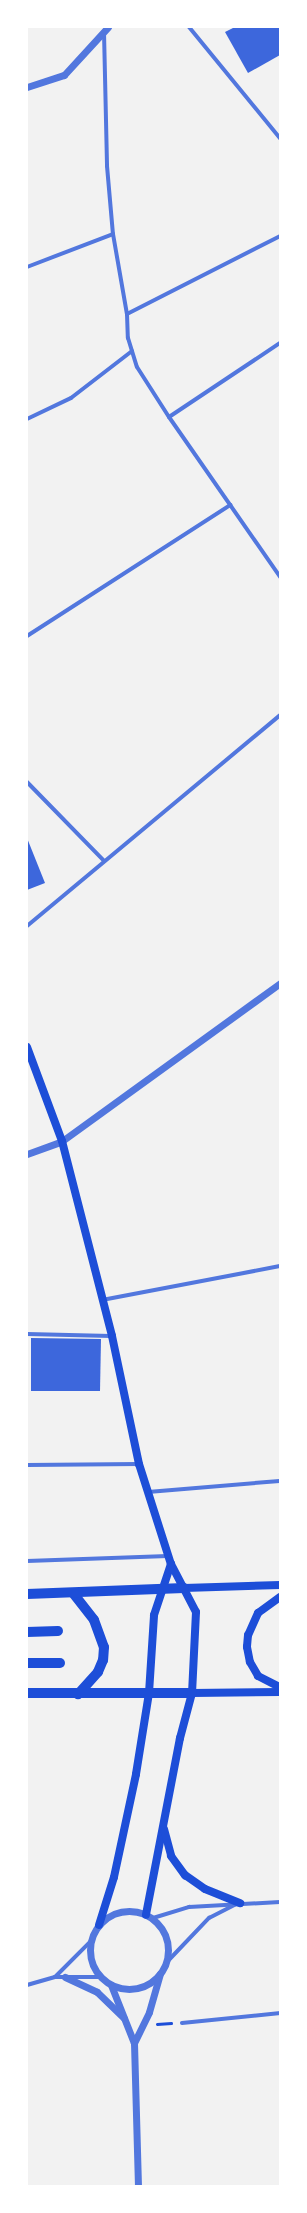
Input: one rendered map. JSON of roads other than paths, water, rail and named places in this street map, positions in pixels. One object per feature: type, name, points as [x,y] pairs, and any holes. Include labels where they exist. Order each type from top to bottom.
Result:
[{"type":"main road","points":[[27,1047],[62,1141],[112,1336],[139,1464],[170,1560],[196,1612],[192,1694],[164,1822],[149,1917]]},
{"type":"main road","points":[[99,1925],[114,1877],[136,1774],[149,1693],[154,1615],[163,1589],[170,1560]]},
{"type":"main road","points":[[27,1594],[280,1585]]},
{"type":"main road","points":[[73,1593],[94,1620],[104,1647],[101,1666],[78,1694]]},
{"type":"main road","points":[[280,1597],[258,1613],[248,1635],[247,1647],[250,1662],[258,1676],[280,1687]]},
{"type":"main road","points":[[27,1632],[58,1631]]},
{"type":"main road","points":[[27,1663],[60,1663]]},
{"type":"main road","points":[[27,1693],[192,1694],[280,1692]]},
{"type":"main road","points":[[164,1822],[171,1856],[185,1875],[205,1889],[240,1903]]},
{"type":"street","points":[[189,27],[280,138]]},
{"type":"street","points":[[27,87],[64,75],[106,29]]},
{"type":"street","points":[[106,29],[107,166],[113,234],[127,314],[128,338],[132,351],[137,366],[169,417],[280,577]]},
{"type":"street","points":[[27,267],[113,234]]},
{"type":"street","points":[[127,314],[280,236]]},
{"type":"street","points":[[169,417],[280,344]]},
{"type":"street","points":[[27,419],[72,398],[132,351]]},
{"type":"street","points":[[27,636],[230,505]]},
{"type":"street","points":[[27,926],[280,715]]},
{"type":"street","points":[[27,782],[104,861]]},
{"type":"street","points":[[27,1154],[62,1141],[280,983]]},
{"type":"street","points":[[102,1300],[280,1266]]},
{"type":"street","points":[[27,1334],[112,1336]]},
{"type":"street","points":[[27,1465],[139,1464]]},
{"type":"street","points":[[148,1492],[280,1481]]},
{"type":"street","points":[[27,1561],[170,1560]]},
{"type":"street","points":[[55,1977],[91,1941],[99,1925],[118,1912],[130,1911],[149,1917],[189,1907],[280,1902]]},
{"type":"street","points":[[91,1941],[92,1960],[101,1977],[111,1985],[124,1989],[137,1988],[149,1983],[160,1973],[166,1964],[209,1918],[220,1911],[240,1903]]},
{"type":"street","points":[[149,1917],[166,1938],[168,1951],[166,1964]]},
{"type":"street","points":[[134,2043],[149,2012],[160,1973]]},
{"type":"street","points":[[27,1984],[55,1977],[101,1977]]},
{"type":"street","points":[[65,1977],[97,1992],[126,2021]]},
{"type":"street","points":[[111,1985],[134,2043],[138,2186]]},
{"type":"street","points":[[182,2022],[280,2013]]}]
